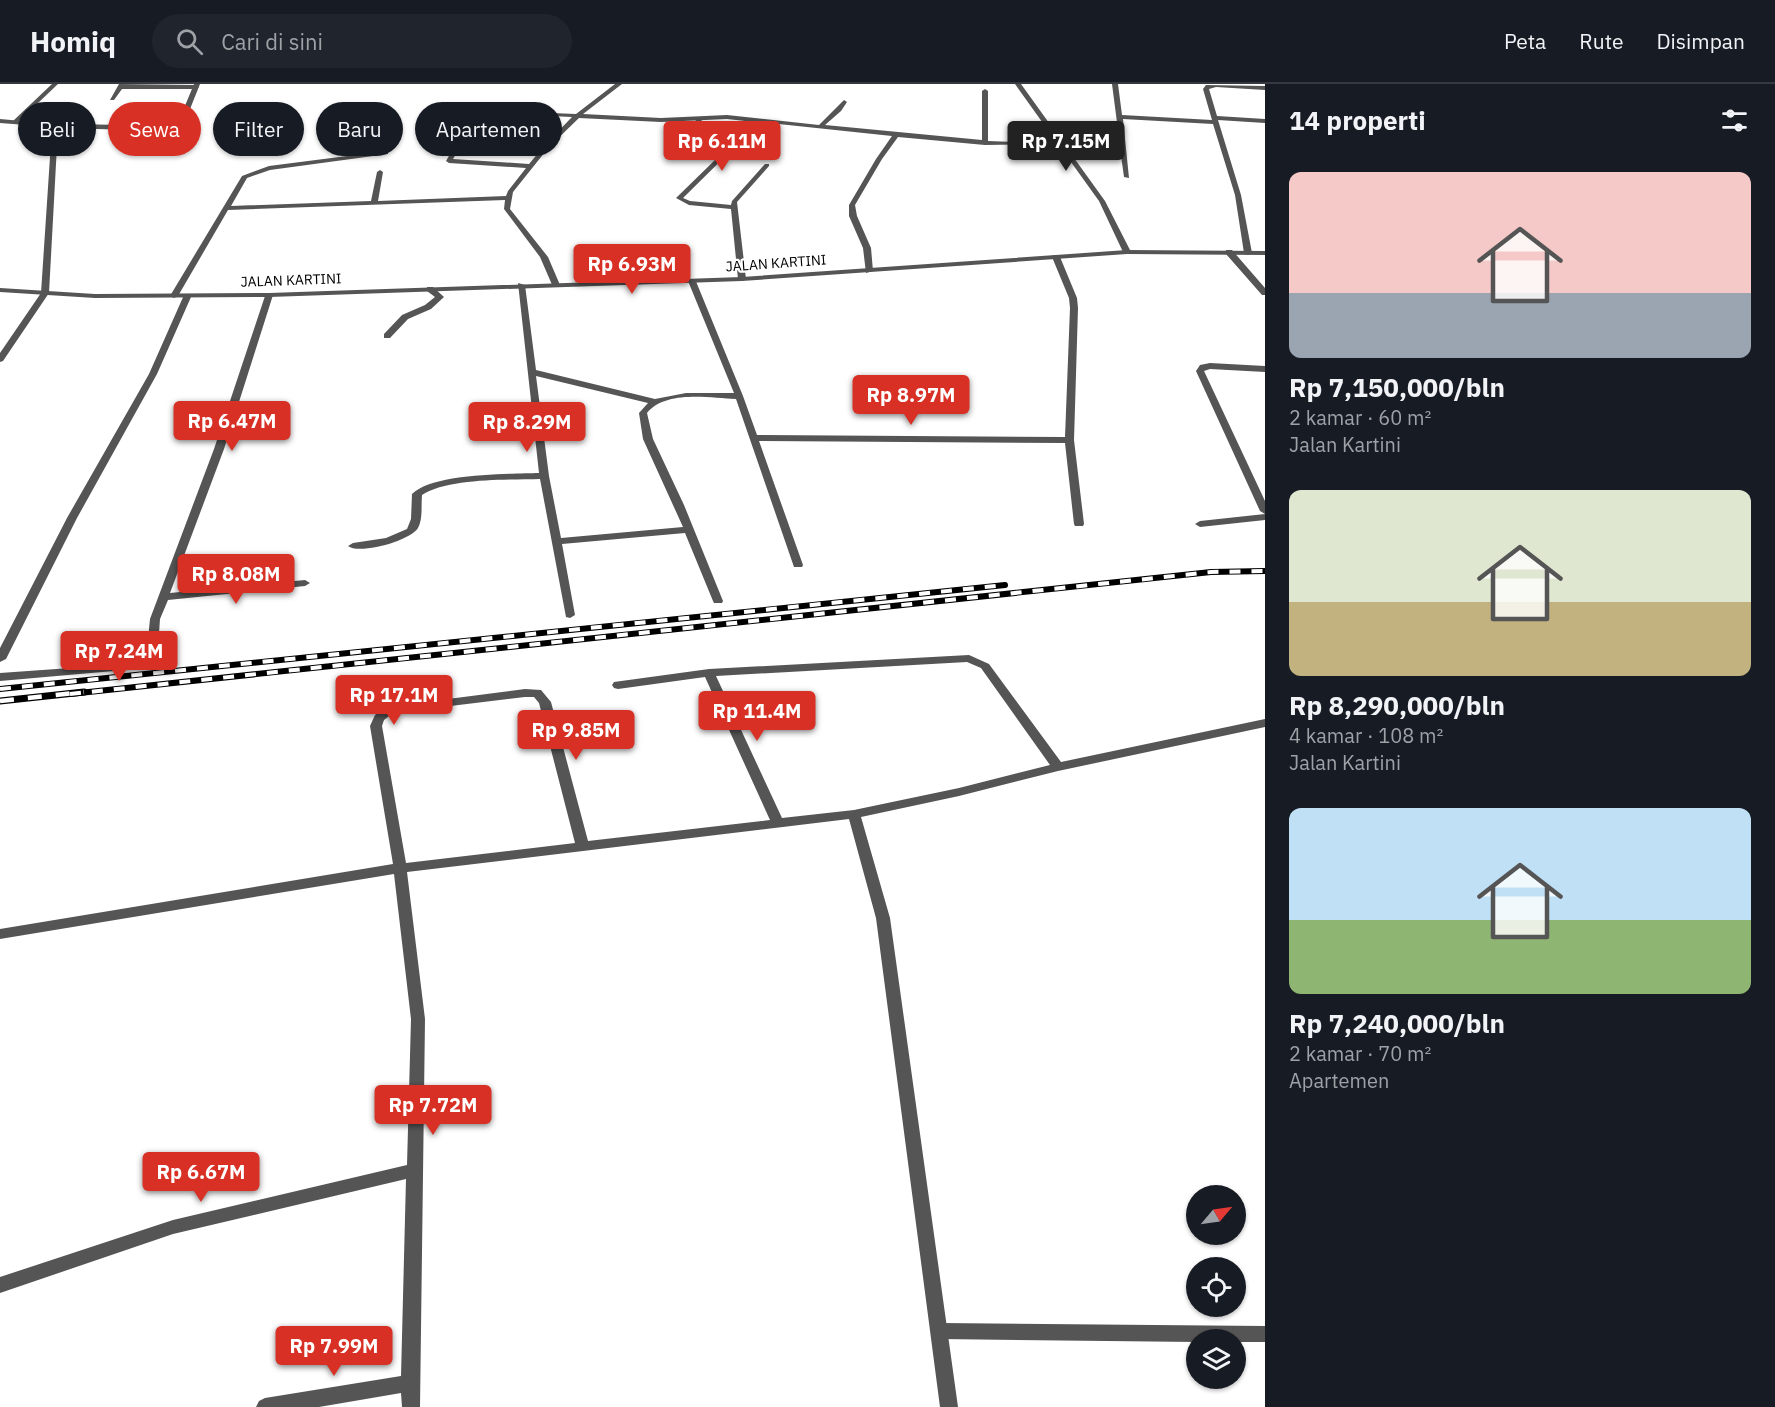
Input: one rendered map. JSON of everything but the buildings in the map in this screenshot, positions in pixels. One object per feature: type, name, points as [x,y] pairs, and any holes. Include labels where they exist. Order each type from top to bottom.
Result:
[{"type":"street","points":[[15,122],[56,84]]},
{"type":"street","points":[[556,285],[544,257],[507,209],[508,198],[530,166],[576,116],[619,84]]},
{"type":"street","points":[[1018,84],[1102,201],[1126,252]]},
{"type":"street","points":[[1114,84],[1126,177]]},
{"type":"street","points":[[96,125],[164,123],[185,114],[196,86],[121,85],[112,99]]},
{"type":"street","points":[[1248,253],[1238,195],[1206,89],[1208,85],[1265,88]]},
{"type":"street","points":[[985,143],[986,91]]},
{"type":"street","points":[[820,127],[844,102]]},
{"type":"street","points":[[562,115],[662,120],[728,117],[985,143],[1059,142]]},
{"type":"street","points":[[1119,117],[1265,121]]},
{"type":"street","points":[[680,140],[701,118]]},
{"type":"street","points":[[733,207],[689,203],[679,198],[759,120]]},
{"type":"street","points":[[0,121],[18,122]]},
{"type":"street","points":[[869,271],[867,248],[853,216],[852,206],[879,159],[896,135]]},
{"type":"street","points":[[1065,150],[1122,138]]},
{"type":"street","points":[[0,359],[45,293],[54,156]]},
{"type":"street","points":[[174,297],[244,177],[254,172],[365,156]]},
{"type":"street","points":[[452,156],[449,161],[530,166]]},
{"type":"street","points":[[742,279],[733,207],[738,197],[767,165]]},
{"type":"street","points":[[374,203],[380,172]]},
{"type":"street","points":[[226,208],[508,198]]},
{"type":"street","name":"JALAN KARTINI","points":[[0,290],[174,297],[269,295],[742,279],[1126,252],[1265,253]]},
{"type":"street","points":[[1228,252],[1265,293]]},
{"type":"street","points":[[1056,257],[1073,298],[1074,308],[1069,440],[1079,524]]},
{"type":"street","points":[[692,281],[739,396],[798,565]]},
{"type":"street","points":[[520,285],[544,476],[570,615]]},
{"type":"street","points":[[387,336],[405,317],[436,302],[440,297],[430,289]]},
{"type":"street","points":[[0,677],[144,666],[151,662],[154,655],[155,620],[219,449],[269,295]]},
{"type":"street","points":[[0,659],[72,518],[153,374],[187,297]]},
{"type":"street","points":[[1265,369],[1210,366],[1200,371],[1265,512]]},
{"type":"street","points":[[532,372],[656,402]]},
{"type":"street","points":[[718,601],[644,428],[643,414],[645,409],[656,402],[669,398],[739,396]]},
{"type":"street","points":[[753,438],[1069,440]]},
{"type":"street","points":[[353,546],[389,541],[410,533],[414,526],[417,494],[425,487],[443,483],[544,476]]},
{"type":"street","points":[[1200,525],[1265,517]]},
{"type":"street","points":[[556,541],[689,530]]},
{"type":"street","points":[[163,597],[306,583]]},
{"type":"street","points":[[618,685],[709,673],[949,658],[975,659],[985,666],[1058,767]]},
{"type":"street","points":[[709,673],[778,824]]},
{"type":"street","points":[[411,1407],[418,1029],[400,868],[376,726],[380,718],[390,710],[537,693],[545,702],[583,847]]},
{"type":"street","points":[[0,934],[400,868],[854,814],[1265,723]]},
{"type":"street","points":[[854,814],[884,918],[949,1407]]},
{"type":"street","points":[[0,1285],[173,1227],[416,1170]]},
{"type":"street","points":[[940,1331],[1265,1334]]},
{"type":"street","points":[[265,1407],[410,1383]]},
{"type":"railway","points":[[70,694],[1211,572],[1265,571]]},
{"type":"railway","points":[[0,689],[1005,585]]},
{"type":"railway","points":[[0,701],[84,692]]}]
